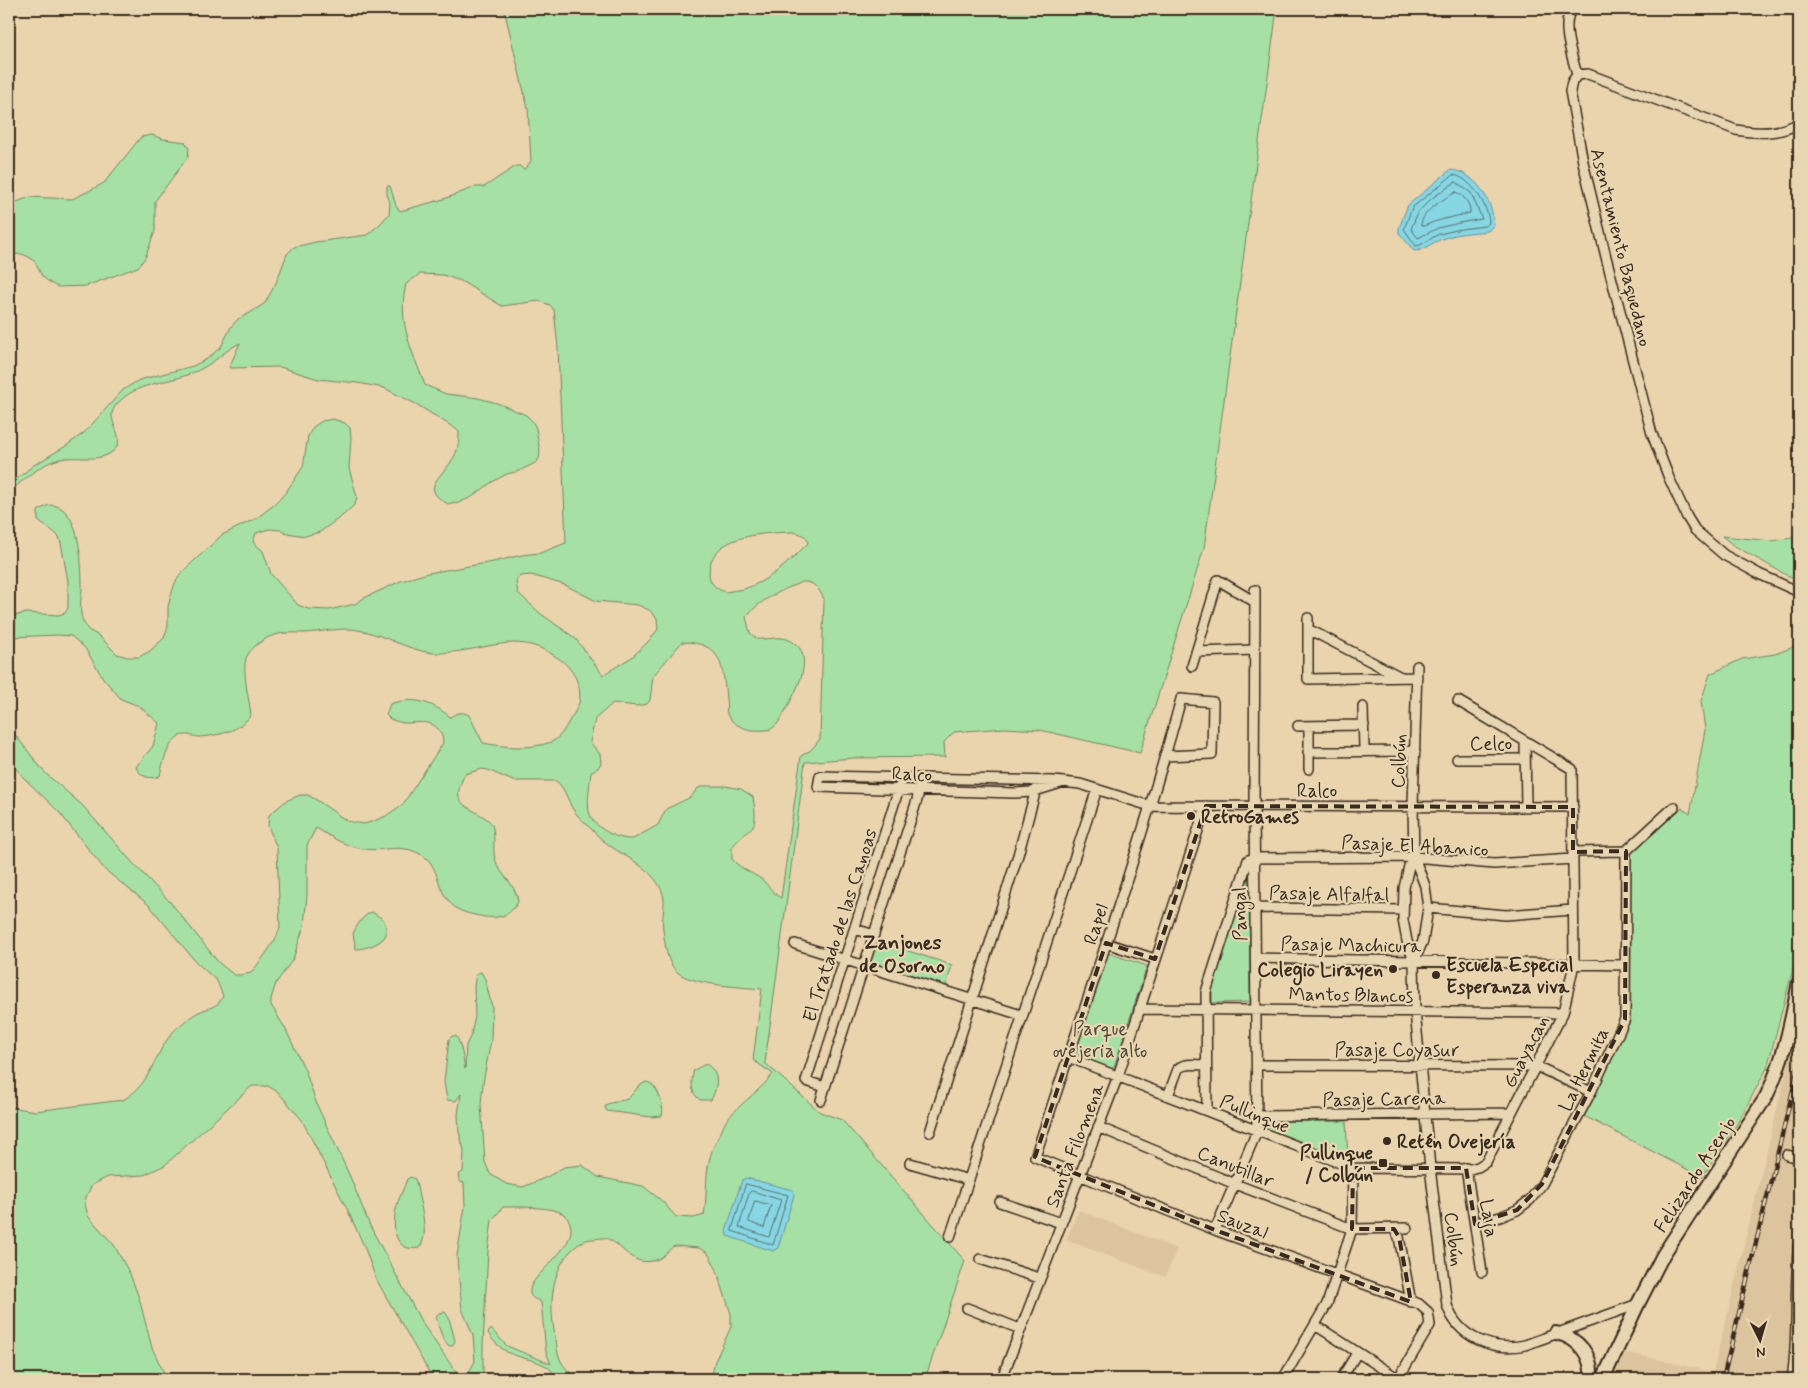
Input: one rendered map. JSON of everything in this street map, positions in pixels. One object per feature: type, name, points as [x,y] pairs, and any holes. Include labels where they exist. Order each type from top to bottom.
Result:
[{"type":"street","points":[[1571,9],[1566,17],[1570,47],[1577,75],[1588,74],[1736,130],[1756,133],[1777,131],[1788,129],[1799,123]]},
{"type":"street","name":"Asentamiento Baquedano","points":[[1577,75],[1572,82],[1570,91],[1582,162],[1650,425],[1668,478],[1695,530],[1724,555],[1759,574],[1799,592]]},
{"type":"street","points":[[1192,666],[1218,580],[1255,602]]},
{"type":"street","name":"Pangal","points":[[1216,1230],[1257,1131],[1254,806],[1255,590]]},
{"type":"street","points":[[1308,618],[1308,679],[1417,677]]},
{"type":"street","points":[[1308,629],[1402,677]]},
{"type":"street","points":[[1196,652],[1255,650]]},
{"type":"street","name":"Colbún","points":[[1414,961],[1423,941],[1428,908],[1425,886],[1414,857],[1413,807],[1417,666]]},
{"type":"street","name":"Rapel","points":[[1035,1157],[1150,806],[1181,698],[1213,702],[1212,754],[1165,756]]},
{"type":"street","points":[[1458,701],[1525,741],[1526,807]]},
{"type":"street","points":[[1362,707],[1364,751]]},
{"type":"street","points":[[1298,726],[1364,724]]},
{"type":"street","points":[[1309,726],[1309,769]]},
{"type":"street","name":"Guayacan","points":[[1466,1168],[1478,1167],[1489,1158],[1563,1013],[1574,964],[1572,769],[1525,741]]},
{"type":"street","points":[[1308,752],[1415,751]]},
{"type":"street","name":"Celco","points":[[1457,759],[1525,759]]},
{"type":"street","name":"Ralco","points":[[1064,782],[1036,791],[1014,792],[818,787],[820,776],[1038,781],[1064,782],[1074,783],[1150,806],[1573,807]]},
{"type":"street","name":"El Tratado de las Canoas","points":[[825,1087],[806,1081],[900,789],[901,778]]},
{"type":"street","name":"El Tratado de las Canoas","points":[[820,1100],[920,790],[920,778]]},
{"type":"street","points":[[930,1132],[973,1000],[1038,781]]},
{"type":"street","points":[[950,1237],[1021,1015],[1097,789]]},
{"type":"street","name":"Santa Filomena","points":[[1002,1378],[1118,1076],[1206,806]]},
{"type":"street","points":[[1573,855],[1626,850],[1674,807]]},
{"type":"street","name":"La Hermita","points":[[1475,1224],[1517,1210],[1530,1200],[1542,1184],[1591,1092],[1625,1020],[1626,850]]},
{"type":"street","name":"Pasaje El Abanico","points":[[1255,858],[1414,857],[1494,864],[1573,855]]},
{"type":"street","name":"Colbún","points":[[1414,857],[1406,877],[1402,910],[1405,936],[1414,961],[1415,1011],[1430,1168],[1446,1304],[1454,1320],[1464,1331],[1478,1340],[1502,1347],[1525,1345],[1638,1304]]},
{"type":"street","points":[[1207,1111],[1206,992],[1248,860],[1255,858]]},
{"type":"street","name":"Pasaje Alfalfal","points":[[1256,908],[1402,910]]},
{"type":"street","points":[[1428,908],[1506,915],[1573,910]]},
{"type":"street","points":[[855,929],[874,935]]},
{"type":"street","points":[[1106,943],[1156,959]]},
{"type":"street","points":[[795,944],[1021,1015]]},
{"type":"street","name":"Pasaje Machicura","points":[[1256,958],[1625,965]]},
{"type":"street","name":"Felizardo Asenjo","points":[[1603,1379],[1663,1255],[1766,1097],[1784,1051],[1799,982]]},
{"type":"street","name":"Mantos Blancos","points":[[1139,1009],[1563,1013]]},
{"type":"street","name":"Pullinque","points":[[1068,1057],[1353,1168],[1466,1168]]},
{"type":"street","points":[[1168,1096],[1179,1067],[1184,1064],[1206,1065]]},
{"type":"street","name":"Pasaje Coyasur","points":[[1257,1066],[1536,1066]]},
{"type":"street","points":[[1536,1066],[1591,1092]]},
{"type":"street","name":"Pasaje Carena","points":[[1257,1116],[1511,1113]]},
{"type":"street","name":"Canutillar","points":[[1098,1127],[1235,1184],[1352,1229],[1407,1228]]},
{"type":"street","points":[[1787,1155],[1799,1158]]},
{"type":"street","name":"Sauzal","points":[[1035,1157],[1216,1230],[1419,1304],[1430,1316],[1430,1325],[1399,1379]]},
{"type":"street","points":[[910,1163],[969,1180]]},
{"type":"street","points":[[1283,1379],[1327,1304],[1352,1229],[1353,1168]]},
{"type":"street","name":"Laja","points":[[1466,1168],[1482,1272]]},
{"type":"street","points":[[1000,1202],[1061,1223]]},
{"type":"street","points":[[1394,1229],[1399,1238],[1411,1302]]},
{"type":"street","points":[[1792,1379],[1796,1351],[1799,1241]]},
{"type":"street","points":[[980,1259],[1039,1278]]},
{"type":"street","points":[[967,1308],[1020,1329]]},
{"type":"street","points":[[1315,1325],[1399,1379]]},
{"type":"street","points":[[1556,1333],[1572,1339],[1582,1347],[1590,1363],[1591,1379]]},
{"type":"street","points":[[1341,1379],[1357,1353]]},
{"type":"highlighted area","points":[[1206,806],[1573,807],[1573,852],[1626,851],[1625,1019],[1542,1184],[1517,1210],[1475,1224],[1466,1168],[1353,1168],[1352,1229],[1394,1229],[1399,1237],[1411,1302],[1215,1230],[1035,1157],[1106,943],[1155,959]]},
{"type":"shaded area","points":[[1799,1019],[1799,1379],[1611,1379],[1625,1352],[1713,1372]]},
{"type":"shaded area","points":[[1079,1210],[1177,1249],[1165,1277],[1066,1240]]},
{"type":"green space","points":[[504,9],[1277,9],[1204,548],[1140,753],[1040,730],[1004,728],[954,732],[944,742],[945,757],[853,758],[805,762],[765,1063],[820,1112],[842,1120],[965,1261],[925,1379],[711,1379],[715,1361],[731,1327],[731,1314],[716,1268],[708,1253],[699,1248],[674,1246],[659,1259],[648,1262],[641,1261],[630,1256],[607,1238],[603,1238],[585,1240],[572,1249],[558,1272],[552,1299],[553,1327],[559,1357],[567,1370],[577,1379],[557,1379],[553,1372],[542,1364],[504,1350],[496,1344],[488,1333],[491,1329],[507,1346],[551,1364],[546,1352],[541,1302],[533,1298],[530,1293],[531,1286],[536,1279],[567,1243],[571,1233],[570,1223],[565,1215],[558,1211],[543,1208],[503,1207],[492,1220],[488,1251],[483,1379],[433,1379],[376,1279],[364,1246],[347,1209],[302,1120],[278,1092],[268,1086],[252,1086],[165,1165],[144,1175],[108,1177],[92,1185],[86,1197],[85,1204],[88,1216],[114,1245],[130,1274],[139,1298],[152,1348],[167,1379],[9,1379],[9,1107],[35,1111],[123,1100],[140,1086],[161,1049],[174,1031],[196,1014],[219,1003],[223,996],[217,981],[196,962],[149,905],[105,870],[59,812],[24,778],[9,760],[9,727],[45,773],[82,805],[171,903],[219,963],[234,975],[241,975],[251,973],[276,938],[280,928],[277,848],[268,826],[269,815],[286,801],[300,795],[308,795],[347,821],[364,824],[374,821],[386,816],[403,804],[443,743],[440,732],[429,723],[402,723],[390,719],[386,715],[390,704],[414,701],[429,704],[450,717],[455,714],[464,713],[469,715],[483,743],[508,747],[526,747],[543,745],[556,739],[576,711],[580,696],[578,683],[568,666],[544,650],[531,645],[506,643],[436,653],[414,649],[368,632],[352,629],[279,634],[271,636],[258,644],[246,658],[245,678],[251,714],[247,720],[242,725],[221,734],[179,737],[174,740],[167,752],[160,776],[146,777],[136,767],[153,746],[159,723],[139,706],[121,699],[103,678],[85,648],[71,636],[9,637],[9,617],[26,613],[58,615],[65,613],[68,608],[68,581],[61,543],[59,537],[54,532],[38,521],[38,511],[53,505],[59,507],[72,521],[81,557],[82,620],[88,630],[99,636],[117,654],[127,657],[139,657],[150,651],[164,638],[168,626],[168,607],[171,595],[181,573],[222,535],[257,518],[275,504],[286,492],[303,467],[308,436],[313,427],[322,421],[333,419],[345,423],[350,428],[349,468],[357,497],[355,504],[320,532],[305,536],[269,529],[256,533],[253,542],[263,551],[271,574],[298,605],[308,609],[329,610],[355,604],[401,581],[428,573],[540,553],[566,543],[558,348],[554,310],[550,305],[539,301],[502,306],[461,281],[443,275],[420,274],[406,284],[403,311],[407,336],[425,385],[446,394],[478,398],[497,403],[526,415],[536,428],[540,452],[539,459],[535,463],[519,471],[507,474],[492,482],[472,497],[456,504],[455,502],[448,504],[440,499],[433,489],[437,479],[451,462],[457,451],[459,432],[456,429],[416,404],[384,388],[318,379],[280,367],[229,368],[240,343],[199,370],[146,386],[121,400],[112,414],[119,441],[115,450],[109,454],[98,458],[66,458],[53,461],[33,472],[9,492],[9,485],[34,465],[85,432],[123,390],[139,380],[193,366],[207,359],[221,347],[231,327],[238,319],[265,303],[276,283],[287,254],[294,247],[367,235],[389,214],[390,203],[387,186],[390,186],[396,206],[400,211],[444,199],[475,187],[484,187],[516,166],[520,166],[524,170],[531,161],[528,109]],"holes":[[[793,532],[805,536],[808,543],[779,570],[762,581],[744,589],[725,592],[712,583],[709,577],[711,560],[718,550],[740,538],[768,533]],[[531,575],[565,585],[596,601],[638,605],[649,610],[657,618],[658,629],[648,642],[632,657],[603,675],[575,638],[541,614],[518,593],[516,581],[520,576]],[[806,582],[813,584],[824,599],[820,739],[811,750],[801,756],[781,898],[761,879],[742,868],[732,859],[732,847],[752,827],[755,817],[753,797],[741,789],[725,786],[698,788],[691,797],[666,809],[658,825],[633,839],[614,836],[597,825],[590,815],[588,800],[591,772],[598,768],[601,763],[600,754],[590,742],[595,719],[613,703],[636,706],[647,704],[650,700],[653,676],[682,642],[706,646],[718,659],[724,677],[727,714],[734,723],[752,730],[767,730],[774,727],[783,715],[801,678],[803,669],[801,651],[796,644],[787,639],[757,639],[750,633],[746,617],[757,605],[779,592]],[[482,769],[513,781],[556,781],[560,784],[578,816],[605,842],[637,863],[657,882],[663,896],[663,924],[666,947],[669,959],[675,970],[687,978],[697,981],[762,989],[753,1060],[773,1074],[734,1111],[725,1123],[714,1145],[708,1165],[704,1215],[694,1218],[676,1217],[663,1202],[643,1186],[598,1177],[582,1165],[564,1167],[549,1176],[523,1187],[506,1184],[490,1174],[485,1162],[481,1104],[491,1040],[492,1007],[485,979],[481,972],[476,974],[474,986],[475,1016],[471,1035],[466,1045],[465,1069],[460,1044],[456,1036],[452,1036],[449,1039],[444,1082],[447,1100],[456,1101],[461,1094],[458,1115],[459,1132],[464,1150],[463,1172],[458,1175],[460,1182],[464,1183],[465,1206],[457,1256],[462,1309],[473,1335],[475,1361],[469,1372],[458,1375],[422,1323],[370,1226],[317,1105],[305,1070],[285,1028],[271,1005],[271,999],[276,983],[293,959],[304,926],[307,895],[307,845],[316,828],[339,841],[358,848],[372,850],[399,848],[420,854],[431,863],[449,901],[454,907],[464,912],[499,917],[514,908],[518,902],[517,895],[497,865],[492,825],[489,821],[464,805],[459,796],[465,774]]]},
{"type":"green space","points":[[152,135],[163,139],[185,142],[189,148],[188,157],[155,201],[155,231],[145,258],[138,267],[86,286],[58,287],[42,276],[35,262],[29,257],[22,254],[9,255],[9,205],[30,197],[72,199],[87,192],[104,183],[141,137]]},
{"type":"green space","points":[[1722,536],[1772,541],[1799,537],[1799,582],[1733,545]]},
{"type":"green space","points":[[1799,645],[1799,946],[1767,1068],[1737,1124],[1702,1177],[1582,1115],[1627,1022],[1629,852],[1682,808],[1690,814],[1705,730],[1701,701],[1710,674],[1742,659],[1775,654]]},
{"type":"green space","points":[[1249,870],[1250,1002],[1212,1003],[1212,989]]},
{"type":"green space","points":[[372,912],[384,920],[386,934],[376,944],[356,949],[353,934],[356,927],[366,915]]},
{"type":"green space","points":[[877,941],[952,965],[946,986],[873,963],[871,960]]},
{"type":"green space","name":"Parque ovejeria alto","points":[[1108,953],[1147,966],[1113,1070],[1072,1054]]},
{"type":"green space","points":[[706,1064],[711,1067],[716,1075],[716,1085],[711,1100],[700,1100],[694,1093],[692,1078],[694,1070]]},
{"type":"green space","points":[[646,1082],[650,1083],[657,1090],[663,1112],[662,1116],[651,1117],[607,1111],[605,1108],[607,1104],[628,1099],[639,1086]]},
{"type":"green space","points":[[1266,1121],[1346,1121],[1348,1159],[1265,1128]]},
{"type":"green space","points":[[411,1177],[415,1179],[423,1218],[424,1235],[419,1248],[404,1247],[400,1243],[394,1223],[398,1202],[407,1179]]},
{"type":"green space","points":[[445,1312],[449,1318],[455,1341],[452,1346],[449,1346],[444,1340],[436,1316],[439,1313]]},
{"type":"water","points":[[1450,170],[1467,176],[1481,189],[1490,206],[1494,225],[1488,231],[1452,236],[1436,241],[1421,250],[1414,251],[1399,233],[1399,228],[1408,205]]},
{"type":"water","points":[[746,1178],[793,1190],[794,1195],[778,1248],[773,1251],[727,1236],[726,1231],[742,1180]]},
{"type":"railway","points":[[1723,1379],[1799,1065]]},
{"type":"place","name":"RetroGames","points":[[1191,816]]},
{"type":"place","name":"Colegio Lirayen","points":[[1393,969]]},
{"type":"place","name":"Escuela Especial Esperanza viva","points":[[1436,975]]},
{"type":"place","name":"Retén Ovejería","points":[[1387,1141]]},
{"type":"place","name":"Pullinque / Colbún","points":[[1383,1163]]},
{"type":"district","name":"Zanjones de Osorno","points":[[902,954]]}]
